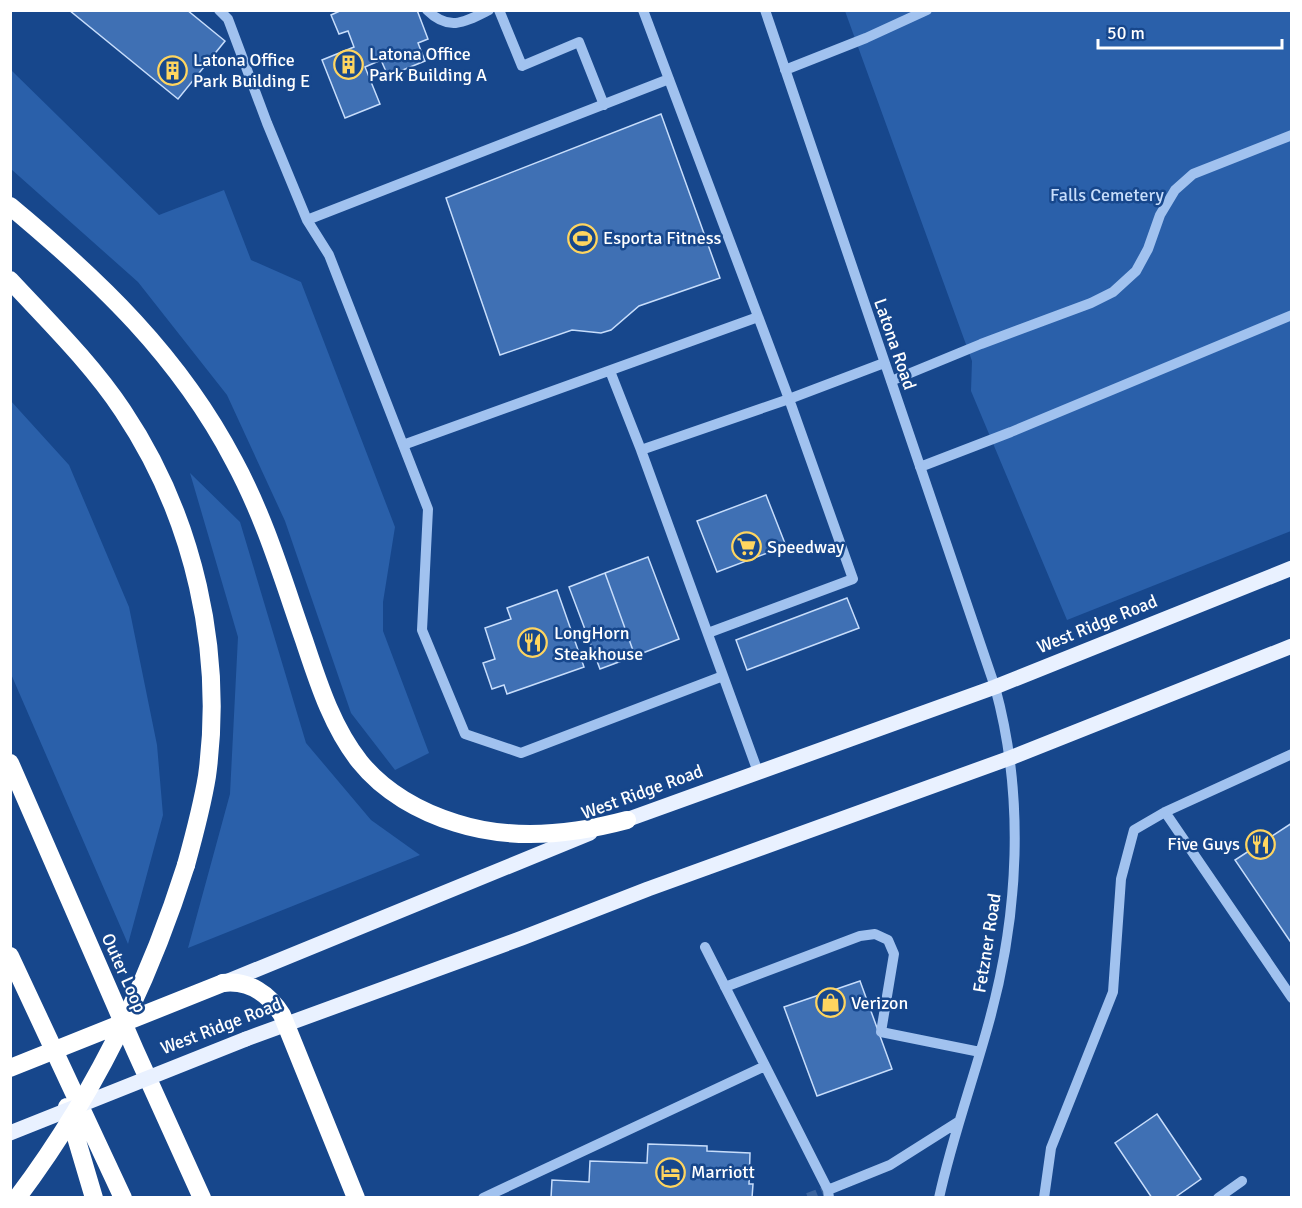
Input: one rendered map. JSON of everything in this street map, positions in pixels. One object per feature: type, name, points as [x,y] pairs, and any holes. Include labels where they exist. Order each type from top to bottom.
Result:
[{"type":"highway","points":[[10,206],[82,267],[133,318],[180,375],[215,427],[261,518],[330,711],[353,752],[370,774],[420,809],[448,821],[492,832],[520,834],[565,832],[597,828],[627,820]]},
{"type":"highway","points":[[10,280],[90,367],[123,411],[159,474],[189,554],[199,590],[208,643],[211,719],[204,794],[186,865],[155,954],[117,1038],[71,1119],[16,1197]]},
{"type":"highway","name":"Outer Loop","points":[[10,763],[202,1197]]},
{"type":"highway","points":[[10,956],[123,1197]]},
{"type":"highway","points":[[223,983],[246,984],[259,991],[277,1007],[286,1023],[356,1197]]},
{"type":"highway","name":"West Ridge Road","points":[[10,1068],[223,983]]},
{"type":"highway","points":[[25,989],[65,1100],[94,1197]]},
{"type":"main road","name":"West Ridge Road","points":[[223,983],[499,869],[627,820],[995,687],[1292,568]]},
{"type":"main road","name":"West Ridge Road","points":[[10,1133],[286,1023],[1010,758],[1292,646]]},
{"type":"street","points":[[219,10],[228,19],[307,220],[329,255],[428,509],[422,630],[465,734],[521,753],[723,676]]},
{"type":"street","points":[[427,10],[434,18],[456,24],[489,10]]},
{"type":"street","points":[[500,10],[522,66],[579,42],[603,105]]},
{"type":"street","points":[[643,10],[789,399],[853,579],[708,633]]},
{"type":"street","name":"Latona Road","points":[[765,10],[995,687]]},
{"type":"street","points":[[785,69],[866,38],[927,10]]},
{"type":"street","points":[[307,220],[669,80]]},
{"type":"street","points":[[891,381],[1091,303],[1113,292],[1136,271],[1148,249],[1160,215],[1174,190],[1193,174],[1292,135]]},
{"type":"street","points":[[920,468],[1292,315]]},
{"type":"street","points":[[403,445],[758,317]]},
{"type":"street","points":[[641,450],[789,399],[884,363]]},
{"type":"street","points":[[610,371],[758,772]]},
{"type":"street","name":"Fetzner Road","points":[[939,1197],[948,1157],[1004,962],[1011,900],[1014,818],[1010,758],[995,687]]},
{"type":"street","points":[[1044,1197],[1052,1148],[1113,992],[1122,879],[1134,830],[1165,812],[1292,754]]},
{"type":"street","points":[[1165,812],[1292,998]]},
{"type":"street","points":[[725,987],[860,936],[874,934],[888,940],[894,954],[881,1032],[980,1052]]},
{"type":"street","points":[[705,947],[828,1194],[890,1165],[958,1122]]},
{"type":"street","points":[[483,1197],[765,1066]]},
{"type":"street","points":[[1218,1197],[1242,1181]]},
{"type":"green space","name":"Falls Cemetery","points":[[845,11],[1291,11],[1291,531],[1067,620],[971,391],[972,361]]},
{"type":"green space","points":[[11,70],[159,215],[224,190],[251,260],[301,282],[395,527],[383,602],[383,631],[429,753],[395,770],[351,713],[285,521],[227,395],[138,282],[11,169]]},
{"type":"green space","points":[[10,400],[69,465],[129,607],[157,745],[163,815],[128,944],[11,674]]},
{"type":"green space","points":[[190,473],[240,522],[306,743],[371,820],[420,855],[188,948],[230,794],[238,637]]},
{"type":"building","name":"Latona Office Park Building E","points":[[69,10],[187,10],[225,41],[178,99]]},
{"type":"building","name":"Latona Office Park Building A","points":[[342,10],[417,10],[428,39],[418,43],[425,61],[388,76],[381,60],[365,67],[380,104],[345,118],[322,60],[354,47],[348,31],[339,34],[331,15]]},
{"type":"building","name":"Esporta Fitness","points":[[661,114],[720,278],[639,306],[611,330],[601,333],[572,330],[500,355],[446,198]]},
{"type":"building","points":[[766,495],[786,546],[717,572],[697,521]]},
{"type":"building","points":[[648,557],[679,639],[635,656],[605,573]]},
{"type":"building","points":[[605,573],[635,656],[600,669],[569,587]]},
{"type":"building","name":"LongHorn Steakhouse","points":[[557,590],[584,667],[507,694],[504,685],[492,689],[483,663],[495,659],[485,628],[511,619],[507,608]]},
{"type":"building","points":[[847,598],[859,628],[747,670],[736,640]]},
{"type":"building","points":[[1292,823],[1292,944],[1235,860]]},
{"type":"building","points":[[860,981],[892,1069],[817,1096],[784,1007]]},
{"type":"building","points":[[1157,1114],[1201,1179],[1174,1198],[1152,1198],[1115,1143]]},
{"type":"building","name":"Marriott","points":[[648,1144],[707,1146],[707,1151],[750,1153],[749,1184],[753,1184],[752,1198],[551,1198],[552,1180],[589,1182],[590,1161],[647,1163]]},
{"type":"tunnel","points":[[808,1198],[828,1190]]},
{"type":"place","name":"Latona Office Park Building A","points":[[348,64]]},
{"type":"place","name":"Latona Office Park Building E","points":[[172,70]]},
{"type":"place","name":"Esporta Fitness","points":[[582,238]]},
{"type":"place","name":"Speedway","points":[[746,547]]},
{"type":"place","name":"LongHorn Steakhouse","points":[[533,643]]},
{"type":"place","name":"Five Guys","points":[[1261,844]]},
{"type":"place","name":"Verizon","points":[[830,1003]]},
{"type":"place","name":"Marriott","points":[[670,1172]]}]
